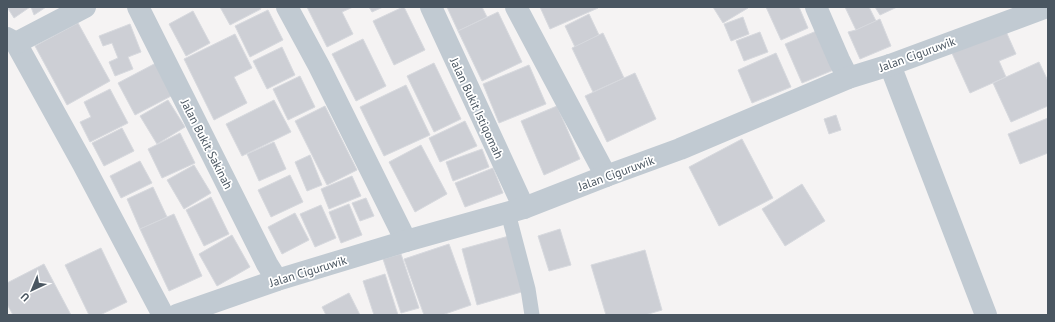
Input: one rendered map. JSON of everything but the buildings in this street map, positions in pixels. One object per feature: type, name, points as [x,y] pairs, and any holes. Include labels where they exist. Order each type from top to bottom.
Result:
[{"type":"street","points":[[85,7],[12,40],[83,164],[163,315]]},
{"type":"street","name":"Jalan Bukit Sakinah","points":[[138,7],[277,280]]},
{"type":"street","points":[[287,7],[319,66],[406,241]]},
{"type":"street","name":"Jalan Bukit Istiqomah","points":[[431,7],[516,211]]},
{"type":"street","points":[[516,7],[606,176]]},
{"type":"street","points":[[816,7],[848,78]]},
{"type":"street","name":"Jalan Ciguruwik","points":[[177,315],[277,280],[406,241],[516,211],[680,149],[848,78],[890,65],[1047,7]]},
{"type":"street","points":[[890,65],[986,315]]},
{"type":"lane","name":"Jalan Bukit Istiqomah","points":[[516,211],[532,315]]}]
